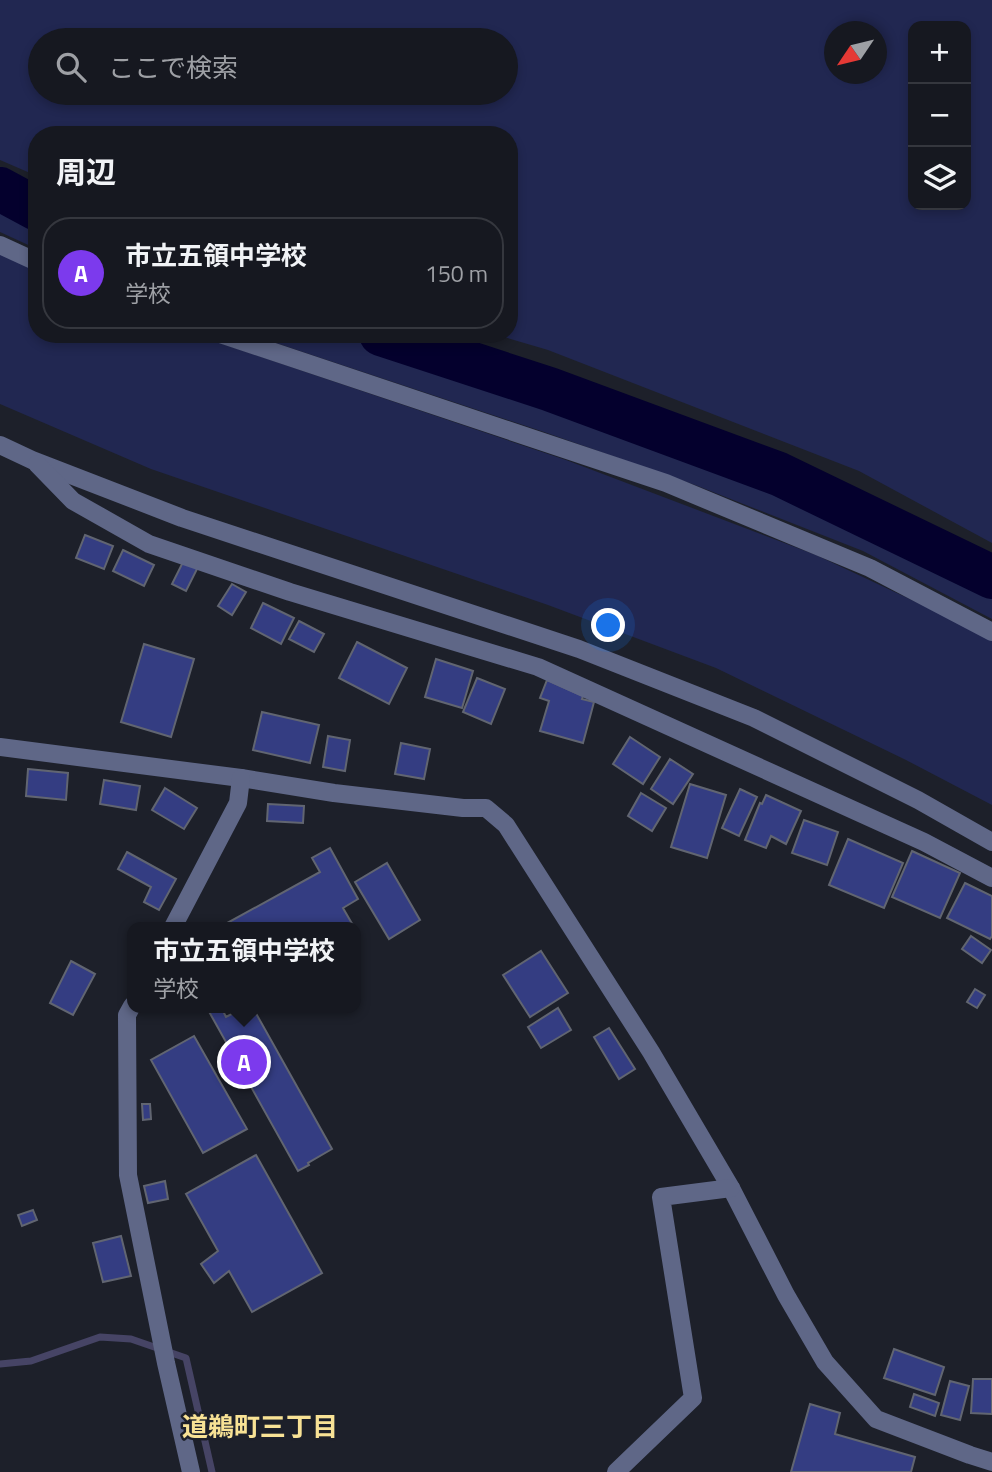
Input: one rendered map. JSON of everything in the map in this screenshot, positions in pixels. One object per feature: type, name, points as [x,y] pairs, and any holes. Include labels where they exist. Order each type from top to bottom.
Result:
[{"type":"street","points":[[0,244],[28,258]]},
{"type":"street","points":[[247,343],[666,483],[870,568],[992,632]]},
{"type":"street","points":[[0,445],[182,518],[579,649],[754,718],[918,800],[992,842]]},
{"type":"street","points":[[32,460],[73,500],[149,544],[290,592],[538,667],[924,842],[992,878]]},
{"type":"street","points":[[0,747],[241,778],[334,793],[463,808],[486,808],[506,825],[651,1052],[731,1188],[825,1362],[876,1419],[992,1462]]},
{"type":"street","points":[[176,922],[237,803],[241,778]]},
{"type":"street","points":[[128,1013],[128,1175],[191,1472]]},
{"type":"street","points":[[616,1472],[693,1398],[661,1197],[731,1188]]},
{"type":"shaded area","points":[[0,0],[992,0],[992,543],[859,471],[548,350],[518,341],[518,126],[28,126],[28,172],[0,160]]},
{"type":"shaded area","points":[[0,196],[28,211],[28,245],[0,232]]},
{"type":"shaded area","points":[[0,252],[28,264],[28,343],[220,343],[566,460],[816,555],[992,640],[992,805],[716,668],[548,605],[151,469],[0,404]]},
{"type":"shaded area","points":[[276,343],[385,343],[752,468],[992,584],[992,619],[863,551],[695,485]]},
{"type":"building","points":[[85,535],[113,546],[104,569],[76,558]]},
{"type":"building","points":[[123,550],[154,565],[144,586],[113,571]]},
{"type":"building","points":[[184,560],[198,567],[186,591],[172,584]]},
{"type":"building","points":[[232,584],[246,592],[232,615],[218,606]]},
{"type":"building","points":[[263,603],[294,618],[281,644],[251,628]]},
{"type":"building","points":[[299,621],[324,634],[314,652],[289,639]]},
{"type":"building","points":[[357,642],[407,668],[389,704],[339,678]]},
{"type":"building","points":[[144,644],[194,659],[171,737],[121,722]]},
{"type":"building","points":[[436,659],[473,671],[462,708],[425,697]]},
{"type":"building","points":[[477,678],[505,689],[491,724],[463,712]]},
{"type":"building","points":[[547,680],[583,696],[582,699],[594,702],[583,743],[540,731],[549,701],[540,698]]},
{"type":"building","points":[[262,712],[319,725],[310,763],[253,750]]},
{"type":"building","points":[[328,736],[350,740],[345,771],[323,767]]},
{"type":"building","points":[[630,737],[660,757],[643,784],[613,764]]},
{"type":"building","points":[[401,743],[430,749],[424,779],[395,774]]},
{"type":"building","points":[[670,759],[693,774],[673,804],[651,789]]},
{"type":"building","points":[[28,769],[68,773],[66,800],[26,796]]},
{"type":"building","points":[[104,780],[140,786],[136,810],[100,804]]},
{"type":"building","points":[[690,784],[726,795],[707,858],[671,847]]},
{"type":"building","points":[[165,788],[197,808],[184,829],[152,810]]},
{"type":"building","points":[[740,789],[757,797],[739,836],[722,828]]},
{"type":"building","points":[[641,793],[666,808],[652,831],[628,816]]},
{"type":"building","points":[[766,795],[801,811],[786,844],[771,836],[766,848],[745,840]]},
{"type":"building","points":[[268,804],[304,806],[303,823],[267,821]]},
{"type":"building","points":[[804,820],[838,832],[827,865],[792,853]]},
{"type":"building","points":[[848,839],[903,863],[884,908],[829,885]]},
{"type":"building","points":[[330,848],[358,899],[343,908],[351,922],[229,922],[320,872],[312,858]]},
{"type":"building","points":[[912,851],[960,873],[940,918],[892,897]]},
{"type":"building","points":[[127,852],[176,879],[159,910],[144,902],[151,887],[118,869]]},
{"type":"building","points":[[387,863],[420,920],[389,939],[355,882]]},
{"type":"building","points":[[965,883],[992,896],[990,939],[947,918]]},
{"type":"building","points":[[971,936],[991,950],[982,963],[962,949]]},
{"type":"building","points":[[541,951],[568,993],[530,1017],[503,975]]},
{"type":"building","points":[[71,961],[95,974],[73,1015],[50,1003]]},
{"type":"building","points":[[975,989],[985,995],[977,1008],[967,1002]]},
{"type":"building","points":[[558,1008],[571,1030],[541,1048],[528,1027]]},
{"type":"building","points":[[210,1013],[224,1013],[226,1017],[234,1013],[256,1013],[332,1149],[298,1171]]},
{"type":"building","points":[[609,1028],[635,1069],[619,1079],[594,1037]]},
{"type":"building","points":[[194,1036],[247,1129],[203,1153],[151,1060]]},
{"type":"building","points":[[142,1104],[150,1104],[151,1119],[143,1120]]},
{"type":"building","points":[[256,1155],[322,1273],[252,1312],[229,1271],[214,1283],[201,1264],[218,1251],[186,1194]]},
{"type":"building","points":[[165,1181],[168,1199],[148,1203],[144,1186]]},
{"type":"building","points":[[33,1210],[37,1220],[22,1226],[18,1215]]},
{"type":"building","points":[[121,1236],[131,1276],[103,1282],[93,1243]]},
{"type":"building","points":[[894,1349],[944,1367],[935,1395],[884,1378]]},
{"type":"building","points":[[973,1379],[992,1379],[992,1414],[971,1413]]},
{"type":"building","points":[[950,1381],[969,1386],[960,1420],[941,1415]]},
{"type":"building","points":[[914,1394],[939,1403],[935,1416],[910,1407]]},
{"type":"building","points":[[810,1404],[840,1413],[835,1434],[915,1457],[911,1472],[791,1472]]},
{"type":"waterway","points":[[0,189],[28,204]]},
{"type":"waterway","points":[[408,343],[549,389],[779,474],[992,577]]},
{"type":"waterway","points":[[0,1364],[31,1361],[100,1337],[131,1339],[186,1358],[212,1472]]},
{"type":"place","name":"市立五領中学校","points":[[244,1062]]},
{"type":"district","name":"道鵜町三丁目","points":[[260,1427]]}]
